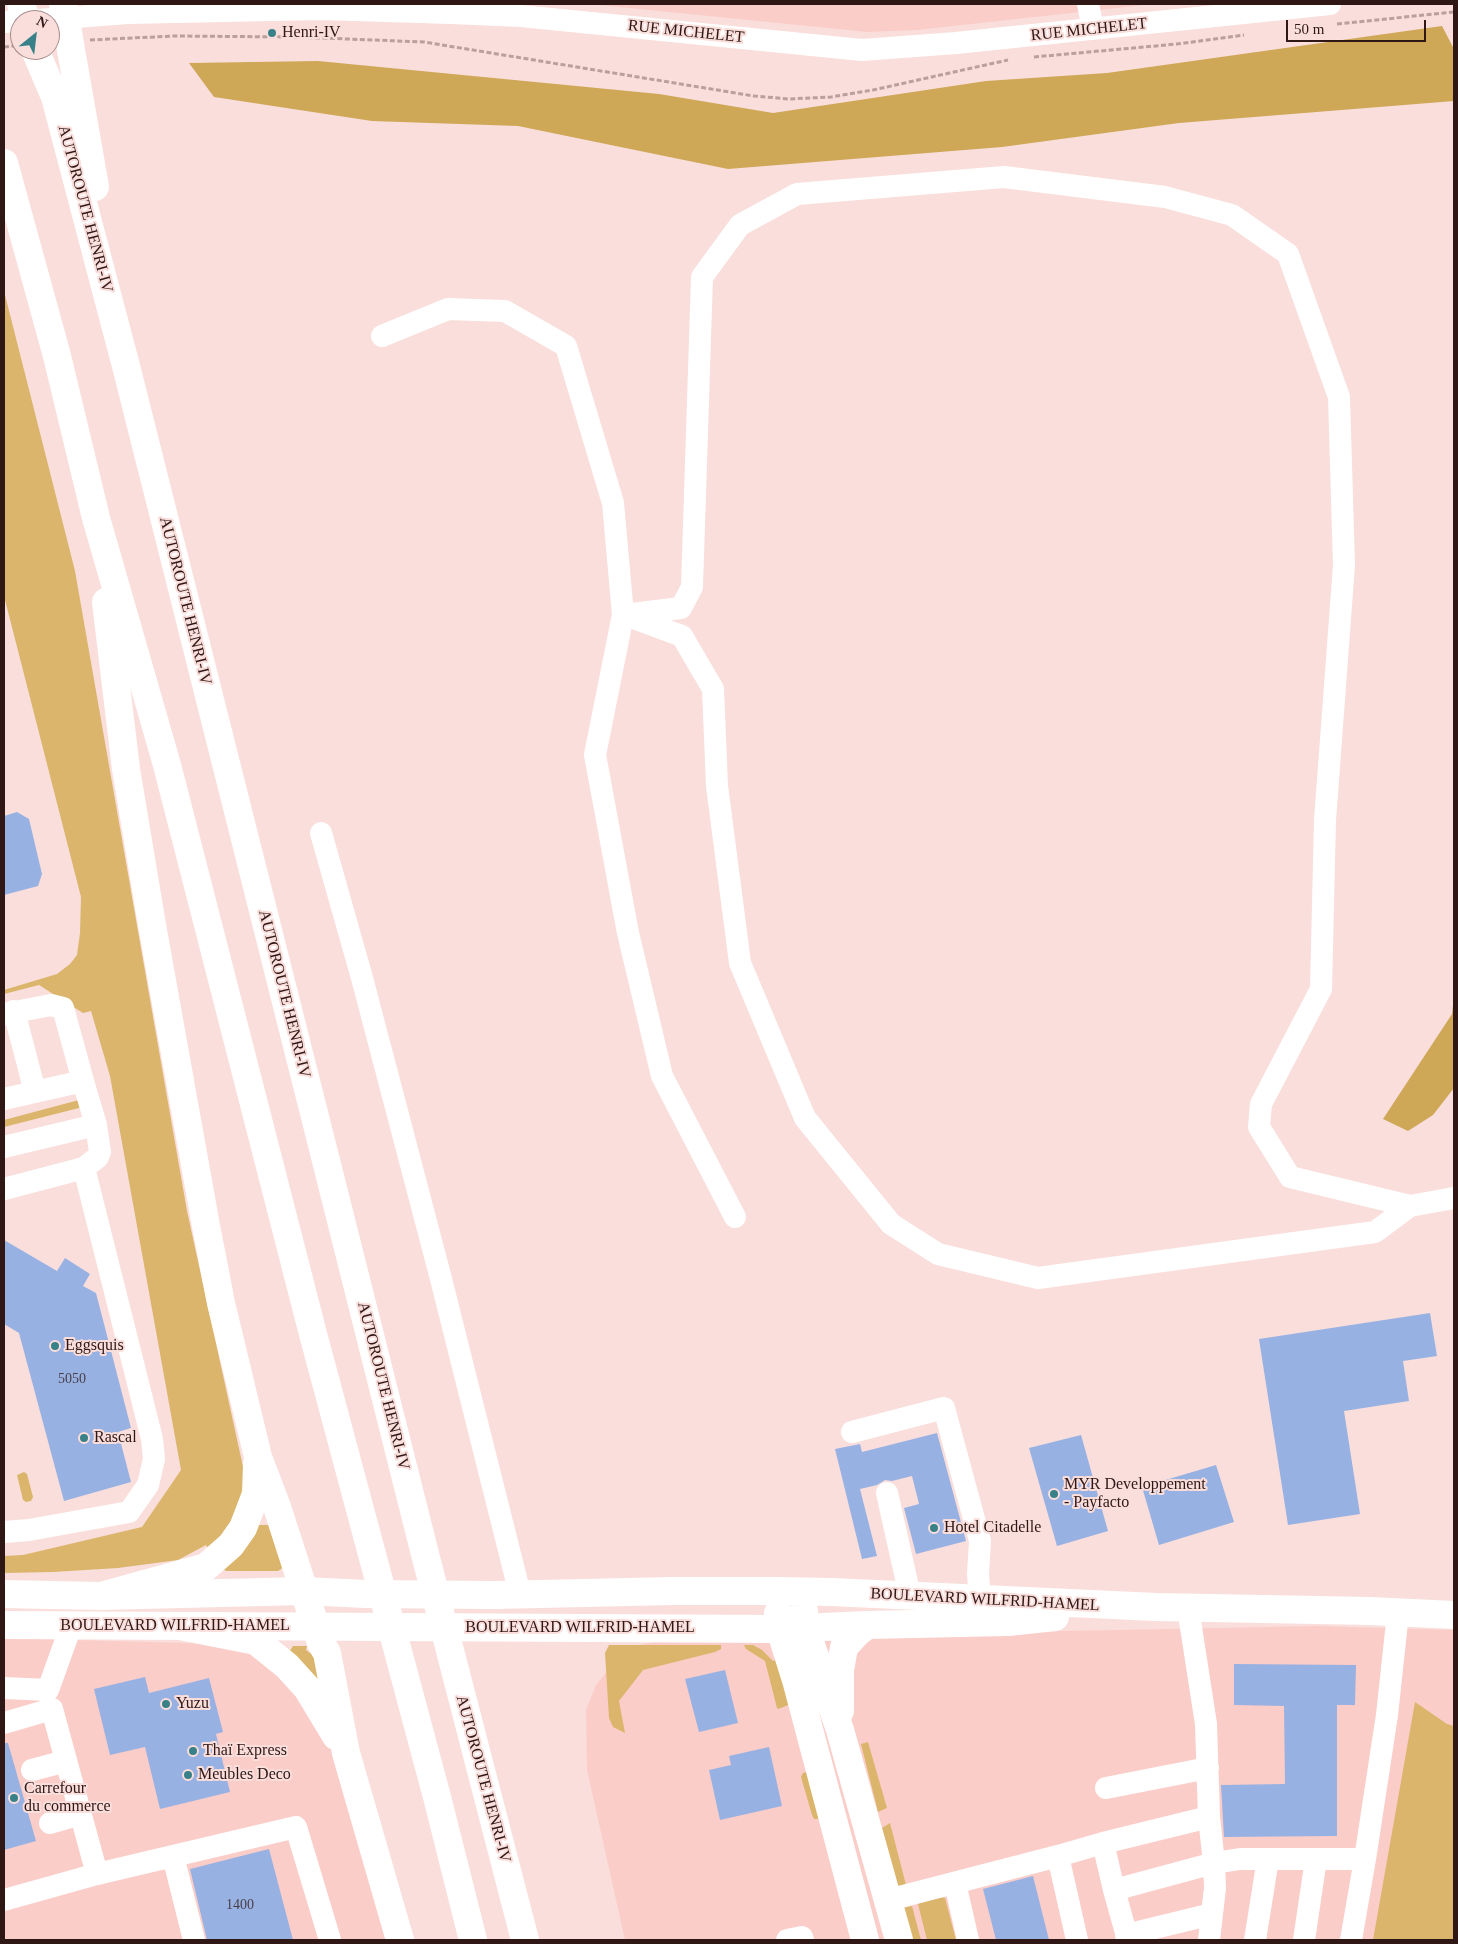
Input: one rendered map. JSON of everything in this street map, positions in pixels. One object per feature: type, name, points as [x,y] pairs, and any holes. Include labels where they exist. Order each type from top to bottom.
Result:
[{"type":"main road","name":"AUTOROUTE HENRI-IV","points":[[51,60],[55,97],[126,366],[448,1646],[525,1940]]},
{"type":"main road","points":[[52,60],[126,366]]},
{"type":"main road","points":[[4,163],[57,356],[96,518],[167,765],[473,1940]]},
{"type":"main road","points":[[96,518],[126,769],[152,925],[221,1303],[258,1457],[277,1507],[329,1661],[346,1753],[400,1940]]},
{"type":"main road","points":[[101,1596],[206,1567],[231,1545],[243,1528],[256,1494],[258,1457]]},
{"type":"main road","name":"BOULEVARD WILFRID-HAMEL","points":[[4,1594],[101,1596],[304,1591],[366,1594],[520,1594],[673,1590],[790,1591],[1156,1607],[1454,1615]]},
{"type":"main road","points":[[790,1591],[796,1680],[865,1940]]},
{"type":"main road","name":"BOULEVARD WILFRID-HAMEL","points":[[4,1625],[792,1628],[867,1624],[1008,1622],[1156,1607]]},
{"type":"main road","points":[[840,1730],[840,1670],[844,1647],[867,1624]]},
{"type":"main road","points":[[180,1626],[256,1641],[262,1645],[307,1688],[346,1753]]},
{"type":"main road","points":[[792,1628],[840,1730],[899,1940]]},
{"type":"street","points":[[1088,4],[1093,29]]},
{"type":"street","name":"RUE MICHELET","points":[[60,18],[126,13],[321,6],[521,16],[862,50],[956,43],[1330,4]]},
{"type":"street","points":[[623,615],[681,608],[692,587],[702,277],[740,225],[797,194],[1004,177],[1014,178],[1164,197],[1232,215],[1288,254],[1339,397],[1344,565],[1325,820],[1321,989],[1261,1104],[1259,1127],[1290,1177],[1410,1206],[1454,1198]]},
{"type":"street","points":[[382,336],[448,310],[505,311],[566,346],[613,503],[623,615],[595,755],[626,924],[662,1076],[735,1217]]},
{"type":"street","points":[[623,615],[682,636],[713,689],[717,786],[740,963],[806,1118],[891,1224],[938,1254],[1038,1278],[1376,1232],[1410,1206]]},
{"type":"street","points":[[321,833],[362,978],[440,1275],[520,1594]]},
{"type":"street","points":[[5,1186],[84,1168],[98,1158],[100,1152],[96,1125],[63,1008],[51,1005],[9,1012],[35,1092]]},
{"type":"street","points":[[4,1099],[83,1081]]},
{"type":"street","points":[[4,1147],[96,1125]]},
{"type":"street","points":[[4,1532],[29,1530],[130,1512],[148,1485],[154,1459],[152,1439],[84,1168]]},
{"type":"street","points":[[852,1432],[944,1408],[980,1541],[978,1574],[980,1600]]},
{"type":"street","points":[[887,1493],[910,1596]]},
{"type":"street","points":[[1188,1608],[1206,1724],[1209,1817],[1215,1888],[1209,1940]]},
{"type":"street","points":[[1351,1940],[1387,1715],[1398,1612]]},
{"type":"street","points":[[71,1626],[50,1700],[97,1874]]},
{"type":"street","points":[[4,1688],[50,1700]]},
{"type":"street","points":[[4,1723],[50,1700]]},
{"type":"street","points":[[32,1770],[66,1761]]},
{"type":"street","points":[[1106,1788],[1208,1768]]},
{"type":"street","points":[[50,1823],[81,1814]]},
{"type":"street","points":[[888,1900],[1209,1817]]},
{"type":"street","points":[[4,1900],[97,1874],[296,1827],[330,1940]]},
{"type":"street","points":[[1103,1843],[1127,1938],[1212,1914]]},
{"type":"street","points":[[173,1856],[194,1940]]},
{"type":"street","points":[[1058,1856],[1077,1940]]},
{"type":"street","points":[[1114,1890],[1214,1862],[1240,1859],[1365,1859]]},
{"type":"street","points":[[1255,1940],[1268,1859]]},
{"type":"street","points":[[1304,1940],[1316,1859]]},
{"type":"street","points":[[955,1883],[968,1940]]},
{"type":"street","points":[[788,1940],[802,1937],[803,1940]]},
{"type":"shaded area","points":[[590,4],[1153,4],[917,30],[867,32]]},
{"type":"shaded area","points":[[1442,26],[1454,49],[1454,101],[1179,123],[1002,147],[728,169],[518,126],[372,121],[214,97],[189,63],[318,61],[659,94],[773,113],[986,81],[1107,73]]},
{"type":"shaded area","points":[[4,291],[75,571],[187,1211],[247,1485],[237,1512],[210,1552],[206,1545],[178,1560],[118,1568],[4,1573],[4,1556],[23,1555],[142,1527],[181,1470],[110,1076],[91,1011],[83,1013],[39,985],[4,994],[4,990],[57,974],[70,964],[77,955],[81,897],[4,596]]},
{"type":"shaded area","points":[[1454,996],[1454,1088],[1433,1115],[1408,1131],[1383,1119],[1452,1014]]},
{"type":"shaded area","points":[[79,1100],[81,1108],[4,1127],[4,1120]]},
{"type":"shaded area","points":[[24,1472],[27,1474],[33,1497],[31,1501],[26,1502],[23,1500],[17,1475]]},
{"type":"shaded area","points":[[256,1525],[269,1525],[284,1567],[278,1571],[226,1571],[220,1566]]},
{"type":"shaded area","points":[[1317,1626],[1454,1630],[1454,1940],[625,1940],[587,1770],[586,1710],[596,1685],[617,1659],[635,1646],[667,1639]]},
{"type":"shaded area","points":[[4,1638],[221,1644],[266,1657],[322,1714],[391,1940],[4,1940]]},
{"type":"shaded area","points":[[609,1645],[721,1645],[721,1649],[643,1670],[619,1701],[625,1733],[613,1727],[609,1718],[605,1653]]},
{"type":"shaded area","points":[[744,1645],[753,1645],[762,1650],[773,1661],[777,1660],[791,1704],[777,1708],[765,1661],[746,1649]]},
{"type":"shaded area","points":[[293,1646],[307,1646],[306,1650],[316,1655],[321,1683],[316,1685],[288,1654]]},
{"type":"shaded area","points":[[1415,1702],[1447,1724],[1454,1726],[1454,1940],[1373,1940]]},
{"type":"shaded area","points":[[868,1742],[887,1808],[878,1812],[861,1744]]},
{"type":"shaded area","points":[[809,1771],[821,1818],[817,1819],[814,1819],[812,1815],[801,1777],[803,1773]]},
{"type":"shaded area","points":[[890,1823],[906,1885],[898,1887],[882,1828]]},
{"type":"shaded area","points":[[941,1897],[945,1898],[956,1940],[927,1940],[918,1904]]},
{"type":"shaded area","points":[[912,1906],[921,1940],[911,1940],[903,1908]]},
{"type":"building","points":[[17,812],[29,819],[42,874],[38,886],[4,895],[4,816]]},
{"type":"building","points":[[4,1240],[57,1271],[65,1258],[90,1274],[83,1286],[96,1293],[131,1428],[118,1432],[131,1482],[64,1501],[19,1333],[4,1324]]},
{"type":"building","points":[[1430,1313],[1437,1356],[1403,1361],[1409,1401],[1344,1411],[1360,1514],[1288,1525],[1259,1339]]},
{"type":"building","points":[[937,1433],[966,1541],[916,1554],[904,1508],[919,1504],[912,1476],[892,1481],[885,1480],[877,1485],[860,1489],[877,1556],[862,1559],[835,1449],[860,1444],[862,1452]]},
{"type":"building","points":[[1081,1435],[1108,1531],[1057,1546],[1029,1448]]},
{"type":"building","points":[[1216,1465],[1234,1522],[1159,1545],[1142,1487]]},
{"type":"building","points":[[1234,1664],[1356,1665],[1355,1705],[1337,1705],[1337,1836],[1224,1837],[1221,1785],[1285,1784],[1284,1706],[1234,1705]]},
{"type":"building","points":[[725,1670],[738,1723],[699,1732],[685,1679]]},
{"type":"building","points":[[145,1677],[149,1693],[209,1678],[223,1732],[216,1734],[230,1792],[160,1809],[145,1747],[110,1755],[94,1689]]},
{"type":"building","name":"Carrefour du commerce","points":[[4,1743],[8,1743],[36,1841],[4,1850]]},
{"type":"building","points":[[769,1747],[782,1806],[720,1820],[709,1770],[731,1765],[729,1756]]},
{"type":"building","points":[[269,1849],[293,1940],[207,1940],[190,1869]]},
{"type":"building","points":[[1033,1876],[1049,1940],[996,1940],[983,1889]]},
{"type":"place","name":"Henri-IV","points":[[272,33]]},
{"type":"place","name":"Eggsquis","points":[[55,1346]]},
{"type":"place","name":"Rascal","points":[[84,1438]]},
{"type":"place","name":"MYR Developpement - Payfacto","points":[[1054,1494]]},
{"type":"place","name":"Hotel Citadelle","points":[[934,1528]]},
{"type":"place","name":"Yuzu","points":[[166,1704]]},
{"type":"place","name":"Thaï Express","points":[[193,1751]]},
{"type":"place","name":"Meubles Deco","points":[[188,1775]]},
{"type":"place","name":"Carrefour du commerce","points":[[14,1798]]}]
